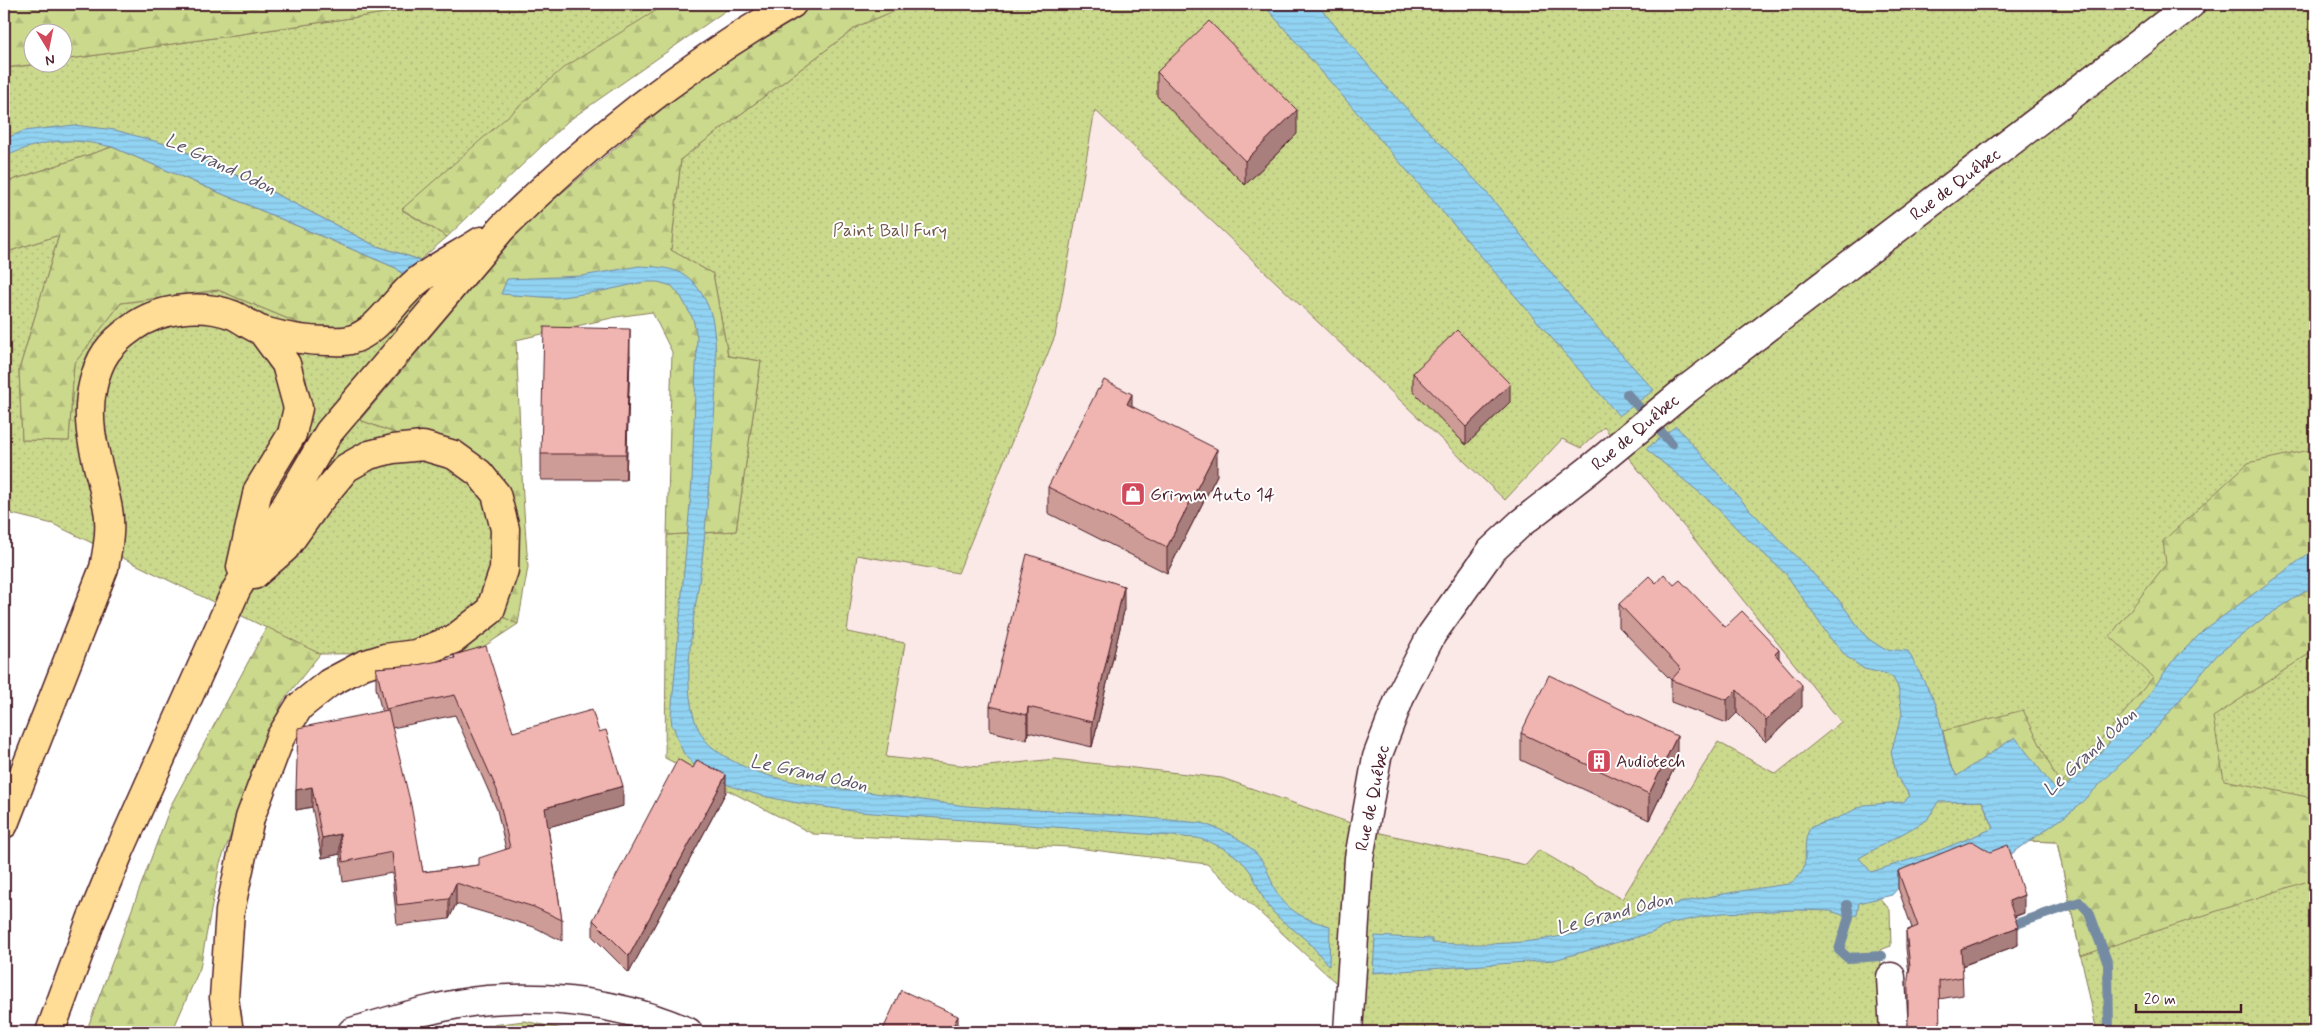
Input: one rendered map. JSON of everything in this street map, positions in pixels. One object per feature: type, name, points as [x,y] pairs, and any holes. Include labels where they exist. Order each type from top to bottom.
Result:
[{"type":"main road","points":[[50,1032],[91,920],[181,710],[236,590],[329,432],[502,228],[532,198],[611,129],[730,42],[792,4]]},
{"type":"main road","points":[[4,824],[104,568],[109,525],[108,505],[89,430],[92,387],[100,359],[111,345],[140,321],[161,313],[208,309],[232,315],[262,330],[302,340],[348,341],[366,334],[418,280],[502,228]]},
{"type":"main road","points":[[236,590],[258,490],[292,434],[298,408],[286,364],[262,330]]},
{"type":"main road","points":[[229,1032],[224,998],[230,911],[250,818],[280,738],[299,707],[329,683],[363,665],[385,658],[416,654],[454,639],[490,611],[504,570],[505,529],[496,494],[479,473],[454,455],[423,446],[368,455],[346,468],[317,503],[285,548],[236,590]]},
{"type":"street","name":"Rue de Québec","points":[[1348,1032],[1359,858],[1377,757],[1402,692],[1432,634],[1491,551],[1521,522],[1623,443],[1687,389],[2190,4]]},
{"type":"street","points":[[1891,977],[1894,1032]]},
{"type":"street","points":[[352,1032],[417,1013],[487,1000],[583,1003],[626,1009],[661,1020],[688,1032]]},
{"type":"shaded area","points":[[1095,109],[1505,500],[1562,439],[1604,426],[1841,722],[1776,774],[1718,742],[1623,899],[1539,850],[1526,865],[1376,832],[1222,778],[1055,759],[978,767],[885,757],[905,644],[847,632],[857,555],[958,573],[1055,336]]},
{"type":"green space","points":[[4,4],[447,4],[72,59],[72,22],[22,22],[22,66],[4,68]]},
{"type":"green space","points":[[447,4],[658,4],[657,10],[402,210],[447,237],[420,260],[374,245],[276,194],[176,147],[112,147],[4,183],[4,68],[22,66],[22,72],[72,72],[72,59]]},
{"type":"green space","points":[[658,4],[739,4],[725,11],[568,121],[447,237],[402,209],[563,68],[657,10]]},
{"type":"green space","points":[[815,4],[911,4],[858,26],[681,159],[671,250],[713,274],[728,356],[761,361],[736,531],[667,535],[672,352],[652,312],[616,317],[516,340],[528,567],[518,624],[490,611],[505,529],[454,455],[360,420],[527,222],[718,62]]},
{"type":"green space","name":"Paint Ball Fury","points":[[911,4],[2315,4],[2315,1032],[2097,1032],[2057,842],[2000,840],[1871,888],[1890,910],[1891,946],[1880,950],[1885,1032],[1358,1032],[1359,1004],[1207,864],[1069,847],[813,834],[665,758],[667,535],[736,531],[761,361],[728,356],[713,274],[671,250],[681,159],[858,26]],"holes":[[[1095,110],[1505,500],[1562,439],[1581,448],[1604,427],[1841,722],[1776,774],[1718,742],[1622,899],[1539,850],[1526,865],[1376,832],[1222,778],[1055,759],[978,767],[886,757],[905,643],[847,632],[857,555],[958,573],[1055,336]]]},
{"type":"green space","points":[[112,147],[396,268],[408,279],[356,327],[303,325],[218,290],[121,303],[74,364],[69,441],[22,440],[19,370],[59,235],[4,253],[4,183]]},
{"type":"green space","points":[[59,235],[19,370],[22,440],[69,441],[74,363],[121,303],[218,290],[303,325],[408,279],[472,286],[360,420],[454,455],[496,494],[491,611],[518,624],[474,653],[320,654],[53,524],[4,512],[4,253]]},
{"type":"green space","points":[[2315,449],[2315,650],[2213,717],[2224,780],[2313,798],[2311,880],[2081,956],[2057,842],[1999,840],[1982,801],[1960,801],[1957,776],[1950,764],[1943,731],[2023,710],[2060,785],[2114,725],[2153,677],[2110,636],[2166,564],[2163,541],[2248,463]]},
{"type":"green space","points":[[267,627],[320,654],[283,701],[220,863],[200,968],[172,1032],[86,1032],[171,805]]},
{"type":"green space","points":[[524,1021],[577,1032],[438,1032]]},
{"type":"water","points":[[1263,4],[1317,4],[1388,89],[1484,189],[1583,312],[1654,390],[1619,416]]},
{"type":"water","points":[[74,125],[115,130],[176,147],[276,194],[374,245],[420,260],[408,279],[396,268],[112,147],[69,141],[45,143],[4,157],[4,139],[24,131]]},
{"type":"water","points":[[639,266],[674,270],[687,276],[703,295],[713,323],[716,357],[715,407],[703,548],[689,658],[689,685],[692,709],[699,731],[712,747],[729,759],[768,776],[811,785],[967,806],[1107,814],[1201,823],[1225,832],[1247,845],[1264,863],[1278,894],[1289,907],[1312,921],[1330,926],[1329,966],[1308,942],[1274,913],[1264,899],[1253,876],[1242,862],[1222,848],[1197,838],[860,812],[818,806],[744,791],[703,772],[688,759],[672,727],[671,716],[692,481],[697,337],[693,319],[681,297],[672,286],[658,282],[644,282],[603,291],[555,298],[501,294],[507,279],[582,276]]},
{"type":"water","points":[[1676,426],[1750,510],[1838,599],[1867,638],[1884,649],[1908,651],[1936,704],[1950,764],[1957,776],[2015,737],[2058,793],[2085,769],[2134,716],[2171,663],[2204,630],[2315,549],[2315,585],[2261,620],[2217,655],[2154,731],[2074,810],[1990,869],[1898,888],[1892,895],[1859,903],[1857,915],[1849,917],[1830,911],[1797,910],[1722,913],[1672,923],[1651,933],[1554,960],[1373,973],[1375,936],[1432,939],[1432,943],[1448,944],[1526,942],[1584,931],[1694,900],[1788,884],[1802,872],[1807,835],[1811,827],[1838,818],[1864,805],[1903,802],[1910,796],[1897,777],[1891,752],[1902,714],[1898,687],[1893,678],[1887,674],[1864,669],[1847,657],[1830,638],[1786,574],[1743,535],[1711,502],[1646,449]],"holes":[[[1982,801],[1994,828],[1940,850],[1871,872],[1859,858],[1927,820],[1938,802]]]},
{"type":"building","points":[[1209,21],[1297,110],[1245,161],[1157,72]]},
{"type":"building","points":[[544,327],[630,329],[626,454],[541,454]]},
{"type":"building","points":[[1457,330],[1510,384],[1466,427],[1413,373]]},
{"type":"building","name":"Grimm Auto 14","points":[[1104,380],[1132,394],[1127,404],[1217,449],[1167,547],[1048,487]]},
{"type":"building","points":[[1027,554],[1124,586],[1092,722],[1028,707],[1027,715],[990,706]]},
{"type":"building","points":[[1664,574],[1674,585],[1680,580],[1725,627],[1742,611],[1779,650],[1775,654],[1802,685],[1766,720],[1737,690],[1727,700],[1671,680],[1681,669],[1619,604],[1649,576],[1656,583]]},
{"type":"building","points":[[486,646],[513,732],[592,710],[599,732],[606,730],[623,786],[545,808],[562,920],[534,907],[456,883],[449,899],[397,905],[392,852],[343,862],[340,834],[322,838],[312,787],[296,790],[298,728],[388,710],[411,805],[423,872],[479,865],[479,858],[510,848],[497,790],[455,695],[386,709],[376,668],[417,665],[455,658],[454,655]]},
{"type":"building","points":[[1549,675],[1677,736],[1649,794],[1521,733]]},
{"type":"building","points":[[678,759],[693,768],[697,760],[726,775],[629,956],[593,920]]},
{"type":"building","points":[[1972,841],[1990,852],[2008,845],[2024,895],[2009,901],[2018,927],[1961,949],[1963,977],[1939,981],[1940,1032],[1908,1032],[1908,979],[1910,967],[1906,931],[1918,926],[1898,871]]},
{"type":"building","points":[[901,990],[958,1016],[950,1032],[882,1032]]},
{"type":"waterway","points":[[1627,394],[1672,444]]},
{"type":"waterway","points":[[2016,924],[2080,902],[2089,912],[2108,964],[2109,1032]]},
{"type":"waterway","points":[[1847,905],[1849,917],[1839,950],[1848,958],[1882,956]]},
{"type":"place","name":"Grimm Auto 14","points":[[1133,494]]},
{"type":"place","name":"Audiotech","points":[[1599,761]]},
{"type":"water label","name":"Le Grand Odon","points":[[221,163]]},
{"type":"water label","name":"Le Grand Odon","points":[[2089,751]]},
{"type":"water label","name":"Le Grand Odon","points":[[809,772]]},
{"type":"water label","name":"Le Grand Odon","points":[[1614,912]]}]
